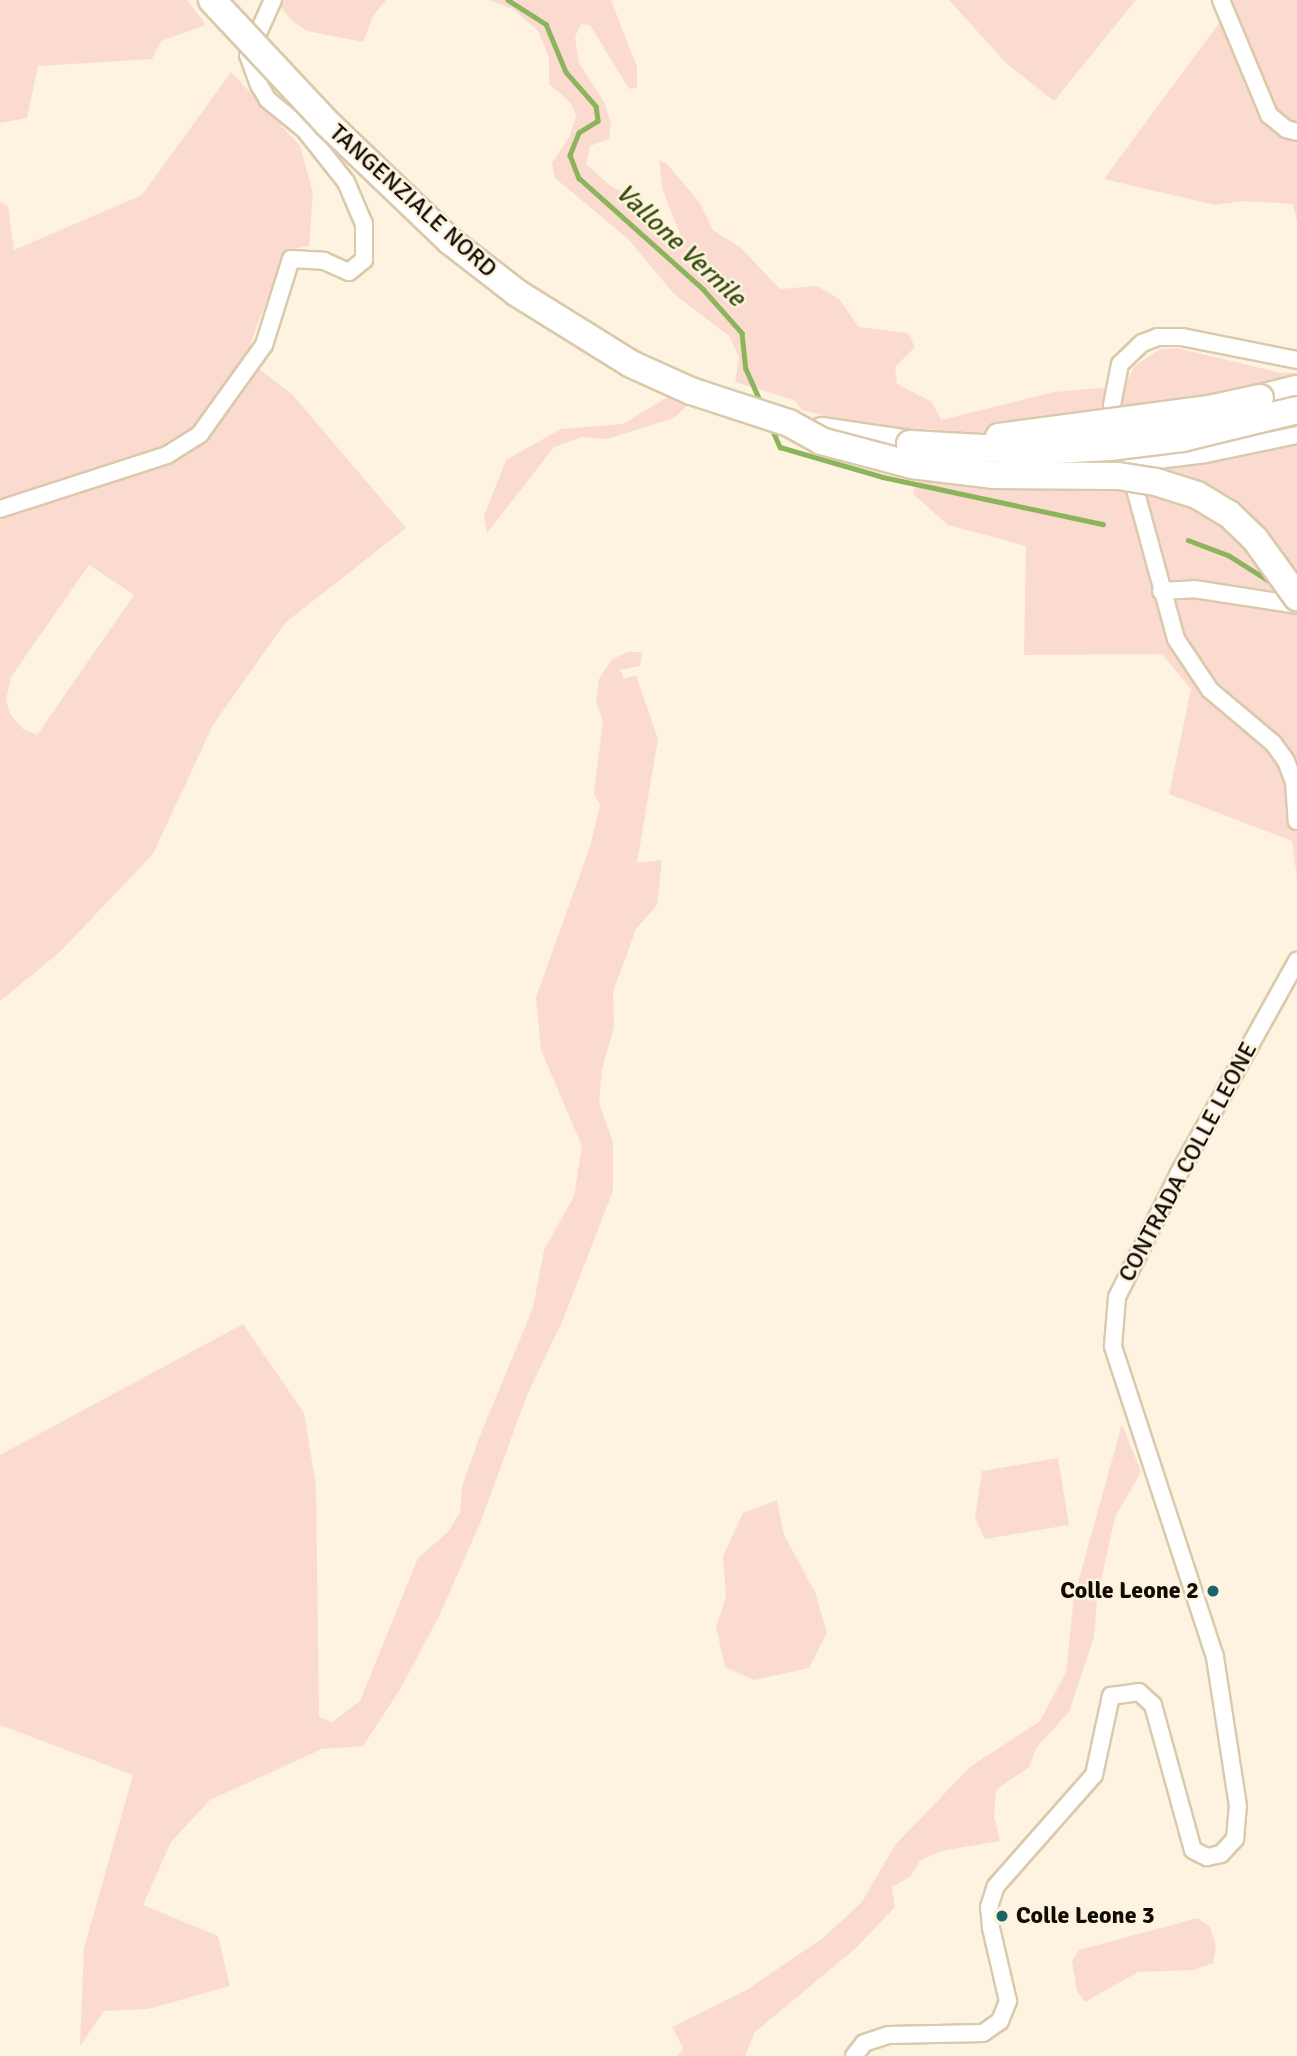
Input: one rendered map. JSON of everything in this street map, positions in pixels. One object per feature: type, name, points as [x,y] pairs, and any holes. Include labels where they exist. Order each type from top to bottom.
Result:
[{"type":"main road","name":"TANGENZIALE NORD","points":[[212,0],[328,124],[450,241],[517,293],[631,364],[702,395],[789,423],[910,444],[1036,451],[1109,447],[1182,438],[1297,410]]},
{"type":"main road","points":[[910,444],[1086,426],[1297,389]]},
{"type":"main road","points":[[789,423],[821,441],[912,465],[994,475],[1118,476],[1187,492],[1229,514],[1255,539],[1297,597]]},
{"type":"street","points":[[0,509],[167,456],[200,434],[264,345],[291,259],[324,261],[349,272],[365,260],[364,224],[346,182],[306,130],[268,100],[248,55],[273,0]]},
{"type":"street","points":[[1221,0],[1269,116],[1286,129],[1297,132]]},
{"type":"street","points":[[1297,360],[1182,337],[1158,337],[1142,343],[1120,364],[1112,394],[1125,464],[1176,639],[1210,690],[1273,743],[1286,761],[1294,782],[1297,821]]},
{"type":"street","points":[[1125,464],[1206,454],[1297,435]]},
{"type":"street","points":[[1161,591],[1194,589],[1297,606]]},
{"type":"street","name":"CONTRADA COLLE LEONE","points":[[854,2056],[864,2043],[889,2035],[983,2034],[1000,2021],[1008,2001],[991,1928],[989,1907],[996,1886],[1094,1775],[1111,1696],[1139,1692],[1153,1705],[1193,1850],[1207,1857],[1222,1854],[1235,1839],[1238,1806],[1215,1657],[1113,1346],[1117,1297],[1179,1173],[1297,961]]},
{"type":"shaded area","points":[[0,0],[187,0],[206,25],[161,41],[152,59],[38,66],[27,118],[0,123]]},
{"type":"shaded area","points":[[276,0],[386,0],[373,16],[363,42],[307,31],[291,20]]},
{"type":"shaded area","points":[[489,0],[611,0],[637,67],[637,87],[629,89],[590,25],[581,24],[575,37],[579,63],[604,102],[611,123],[609,139],[590,146],[586,164],[612,187],[635,197],[647,215],[682,239],[663,191],[659,160],[668,165],[700,203],[713,230],[741,248],[780,289],[817,286],[839,299],[859,327],[908,333],[915,347],[895,367],[897,384],[932,402],[941,420],[1054,392],[1124,386],[1135,366],[1160,349],[1177,348],[1281,373],[1297,373],[1297,878],[1292,841],[1169,794],[1191,689],[1162,654],[1024,655],[1026,546],[948,525],[913,494],[936,429],[908,432],[838,419],[802,410],[794,400],[735,382],[739,357],[729,336],[674,294],[628,239],[555,178],[552,163],[570,136],[576,115],[570,102],[549,84],[549,57],[538,31],[513,9]]},
{"type":"shaded area","points":[[949,0],[1136,0],[1054,101],[1007,64]]},
{"type":"shaded area","points":[[1229,0],[1297,0],[1297,125],[1278,113],[1267,97]]},
{"type":"shaded area","points":[[1222,19],[1245,86],[1276,129],[1297,138],[1297,221],[1293,204],[1243,201],[1215,205],[1104,179]]},
{"type":"shaded area","points":[[231,72],[300,146],[313,193],[309,246],[286,250],[245,358],[292,394],[406,528],[285,623],[213,725],[153,854],[60,952],[0,1001],[0,202],[8,206],[14,250],[142,195]],"holes":[[[89,565],[134,595],[37,735],[23,729],[10,714],[6,700],[11,677]]]},
{"type":"shaded area","points":[[676,392],[692,401],[674,418],[607,439],[582,437],[554,447],[487,533],[484,516],[506,460],[561,429],[623,424]]},
{"type":"shaded area","points":[[627,652],[642,652],[640,666],[620,670],[624,679],[636,675],[658,739],[637,863],[662,860],[657,905],[636,929],[613,992],[614,1027],[602,1070],[599,1103],[613,1142],[613,1191],[562,1322],[527,1395],[481,1521],[440,1614],[401,1688],[363,1746],[322,1749],[210,1800],[171,1842],[143,1905],[218,1936],[230,1986],[148,2009],[104,2011],[80,2046],[84,1948],[133,1775],[0,1725],[0,1455],[243,1324],[304,1413],[316,1486],[319,1717],[332,1722],[360,1701],[418,1558],[448,1532],[460,1512],[462,1487],[479,1438],[533,1308],[544,1250],[574,1196],[582,1146],[541,1050],[536,997],[590,847],[600,805],[594,794],[603,720],[596,703],[599,679],[611,660]]},
{"type":"shaded area","points":[[1122,1424],[1141,1472],[1115,1517],[1097,1599],[1094,1637],[1069,1712],[1037,1747],[1029,1767],[996,1790],[994,1816],[1000,1841],[941,1851],[920,1861],[910,1877],[892,1887],[895,1907],[857,1947],[755,2032],[745,2056],[678,2056],[683,2048],[672,2027],[745,1991],[823,1938],[862,1902],[895,1845],[970,1767],[1040,1721],[1066,1672],[1074,1597]]},
{"type":"shaded area","points":[[1058,1458],[1069,1525],[985,1539],[975,1518],[982,1471]]},
{"type":"shaded area","points":[[777,1500],[784,1535],[815,1592],[827,1633],[809,1668],[754,1680],[725,1667],[716,1627],[726,1597],[723,1556],[743,1513]]},
{"type":"shaded area","points":[[1198,1918],[1210,1927],[1216,1946],[1213,1963],[1194,1970],[1138,1972],[1085,2002],[1077,1991],[1072,1961],[1079,1950]]},
{"type":"waterway","name":"Vallone Vernile","points":[[508,0],[546,24],[566,72],[596,106],[598,121],[579,133],[570,155],[579,178],[703,289],[742,333],[746,369],[762,405]]},
{"type":"waterway","name":"Vallone Vernile","points":[[772,429],[780,447],[883,477],[1103,524]]},
{"type":"waterway","name":"Vallone Vernile","points":[[1188,540],[1228,555],[1274,584]]},
{"type":"place","name":"Colle Leone 2","points":[[1213,1591]]},
{"type":"place","name":"Colle Leone 3","points":[[1002,1916]]}]
